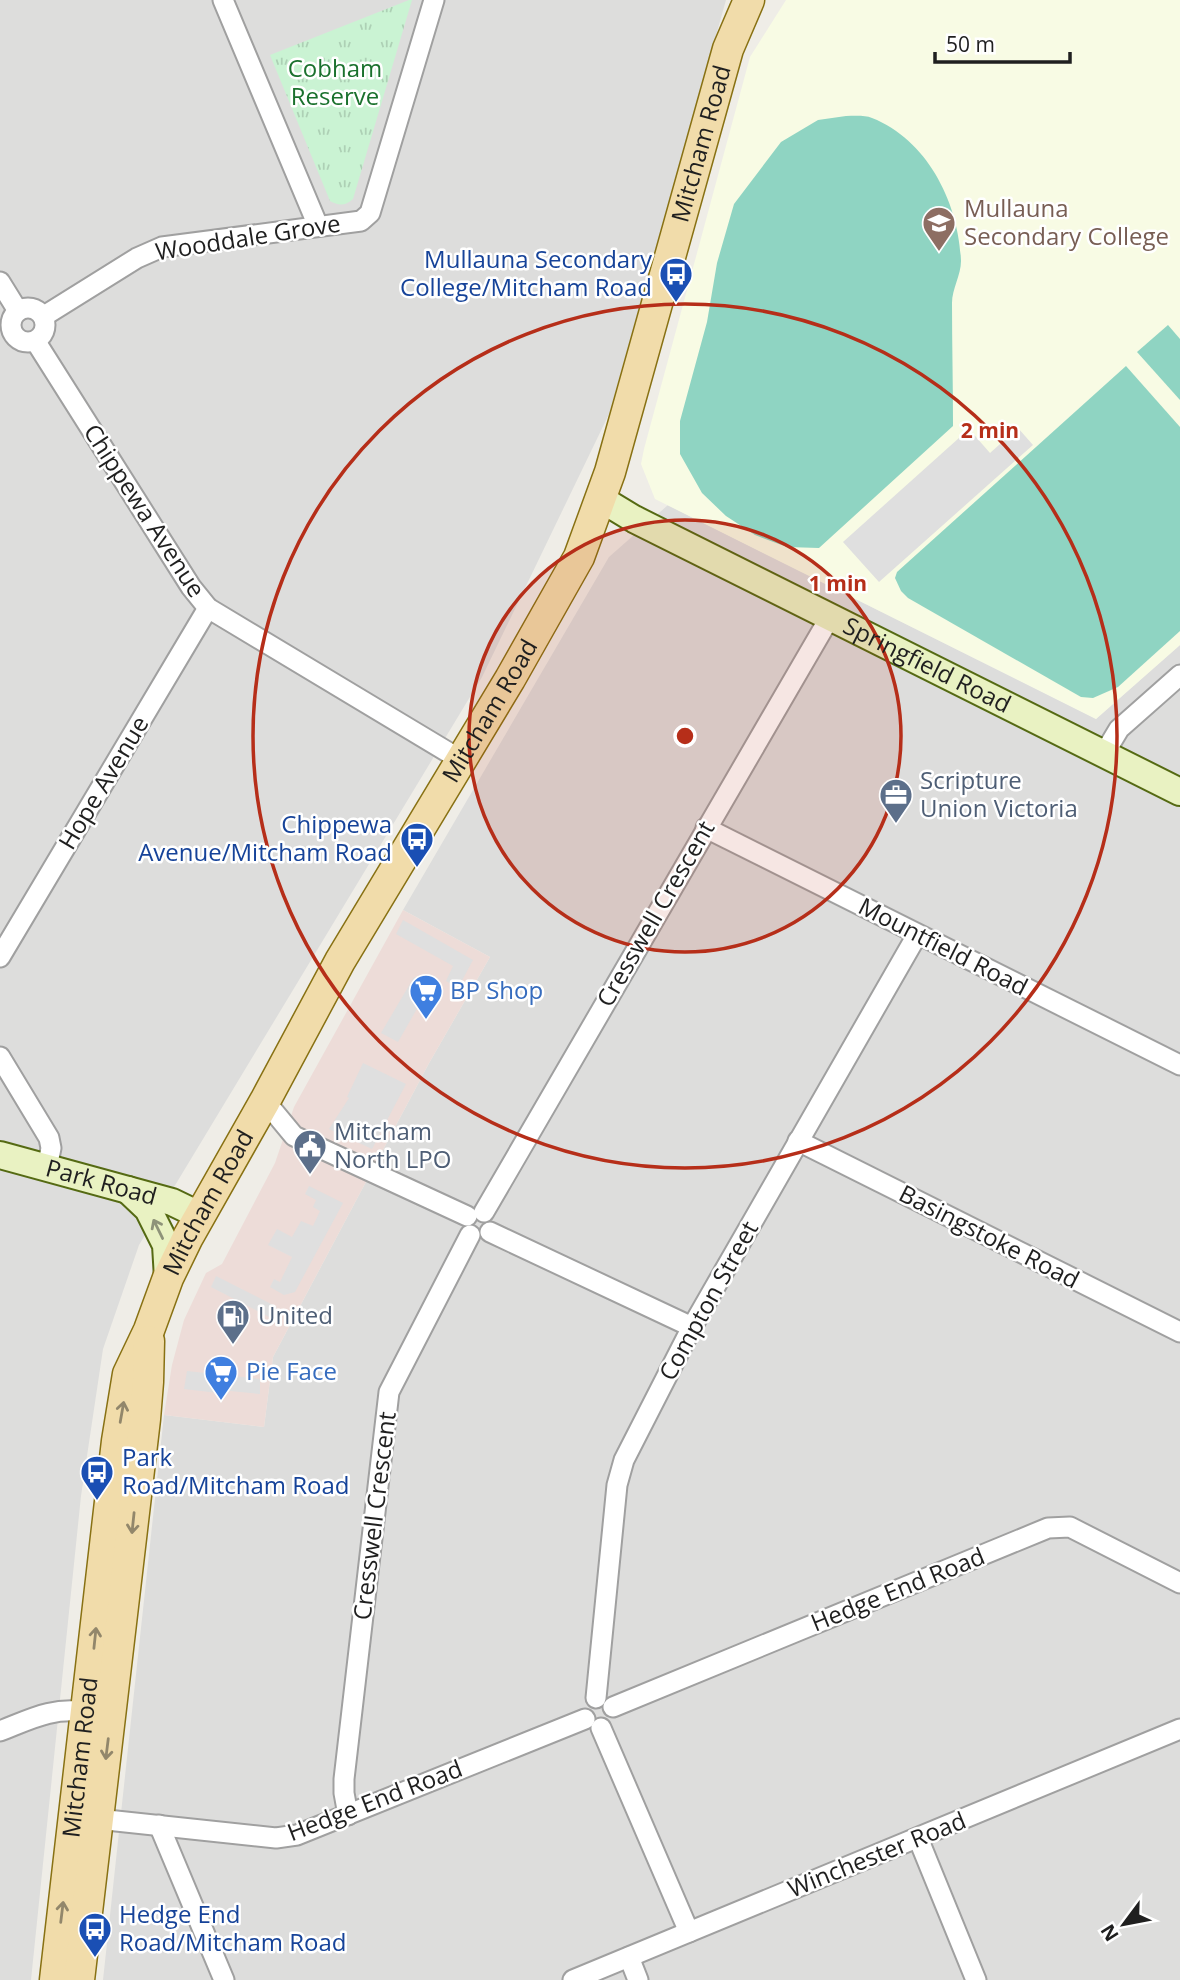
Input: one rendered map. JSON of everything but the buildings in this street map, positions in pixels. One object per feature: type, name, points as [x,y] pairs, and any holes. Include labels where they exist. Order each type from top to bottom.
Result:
[{"type":"main road","name":"Mitcham Road","points":[[55,1980],[86,1818],[147,1394],[149,1330],[168,1278],[340,961],[510,679],[579,557],[610,472],[728,49],[749,0]]},
{"type":"main road","name":"Mitcham Road","points":[[728,49],[760,0]]},
{"type":"main road","name":"Springfield Road","points":[[601,499],[634,519],[1180,792]]},
{"type":"main road","name":"Park Road","points":[[0,1155],[181,1205],[201,1216]]},
{"type":"main road","points":[[128,1190],[148,1209],[166,1245],[168,1278]]},
{"type":"main road","name":"Mitcham Road","points":[[79,1980],[86,1818]]},
{"type":"street","points":[[223,0],[318,226]]},
{"type":"street","name":"Wooddale Grove","points":[[44,316],[137,258],[162,247],[361,222],[370,213],[434,0]]},
{"type":"street","points":[[0,282],[18,311]]},
{"type":"street","points":[[35,309],[44,316],[46,328],[36,342],[7,339],[12,330],[12,319],[18,311],[35,309]]},
{"type":"street","name":"Chippewa Avenue","points":[[36,342],[191,587],[208,608],[461,760]]},
{"type":"street","name":"Hope Avenue","points":[[0,957],[208,608]]},
{"type":"street","name":"Cresswell Crescent","points":[[348,1815],[344,1780],[389,1392],[478,1224],[830,617]]},
{"type":"street","points":[[1104,754],[1119,729],[1180,675]]},
{"type":"street","name":"Mountfield Road","points":[[706,828],[1180,1065]]},
{"type":"street","name":"Compton Street","points":[[604,1702],[617,1485],[624,1460],[692,1327],[917,935]]},
{"type":"street","points":[[0,1057],[49,1138],[51,1148],[47,1168]]},
{"type":"street","points":[[265,1101],[294,1136],[692,1327]]},
{"type":"street","name":"Basingstoke Road","points":[[798,1141],[1180,1332]]},
{"type":"street","name":"Hedge End Road","points":[[604,1702],[1048,1528],[1070,1527],[1180,1583]]},
{"type":"street","points":[[593,1723],[612,1720],[614,1716],[604,1702],[592,1699],[585,1706],[689,1932]]},
{"type":"street","points":[[0,1731],[45,1713],[67,1709],[99,1714]]},
{"type":"street","name":"Hedge End Road","points":[[86,1818],[276,1838],[297,1835],[593,1723]]},
{"type":"street","name":"Winchester Road","points":[[573,1980],[1180,1729]]},
{"type":"street","points":[[159,1825],[223,1980]]},
{"type":"street","points":[[918,1838],[975,1980]]},
{"type":"street","points":[[629,1957],[638,1980]]},
{"type":"shaded area","points":[[0,0],[726,0],[609,414],[482,677],[139,1245],[103,1349],[81,1496],[31,1980],[0,1980]]},
{"type":"shaded area","name":"Mullauna Secondary College","points":[[786,0],[1180,0],[1180,645],[1096,719],[655,499],[641,464],[644,449],[750,57]]},
{"type":"shaded area","points":[[1018,428],[1033,445],[879,582],[843,542],[969,429],[990,453]]},
{"type":"shaded area","points":[[668,505],[1096,719],[1180,645],[1180,1980],[103,1980],[164,1415],[264,1427],[273,1357],[428,1065],[490,957],[403,910],[609,557]]},
{"type":"shaded area","points":[[403,910],[490,957],[428,1065],[273,1357],[264,1427],[164,1415],[172,1365],[184,1320],[206,1273],[222,1264],[275,1163],[294,1107]]},
{"type":"shaded area","points":[[403,920],[473,960],[458,988],[446,981],[453,966],[396,934]]},
{"type":"shaded area","points":[[414,977],[430,986],[398,1042],[381,1033]]},
{"type":"shaded area","points":[[363,1063],[406,1084],[372,1149],[329,1129],[349,1098],[347,1097]]},
{"type":"shaded area","points":[[309,1186],[343,1203],[295,1292],[284,1295],[270,1287],[274,1279],[280,1282],[292,1257],[268,1245],[277,1229],[292,1237],[301,1221],[313,1226],[320,1211],[313,1207],[316,1200],[305,1194]]},
{"type":"shaded area","points":[[216,1276],[277,1307],[271,1318],[211,1287]]},
{"type":"shaded area","points":[[187,1371],[260,1379],[260,1394],[230,1391],[227,1394],[184,1389]]},
{"type":"green space","name":"Cobham Reserve","points":[[412,0],[353,199],[345,204],[336,204],[330,201],[270,55]]},
{"type":"green space","points":[[846,116],[872,118],[892,128],[924,158],[947,197],[959,239],[961,261],[952,303],[953,426],[819,548],[787,547],[755,535],[726,516],[702,493],[680,454],[680,421],[707,322],[717,263],[734,204],[781,142],[818,120]]},
{"type":"green space","points":[[1168,325],[1180,339],[1180,400],[1137,352]]},
{"type":"green space","points":[[1126,366],[1180,427],[1180,631],[1118,687],[1093,698],[1081,697],[908,598],[895,578],[897,572]]},
{"type":"place","name":"Mullauna Secondary College","points":[[939,253]]},
{"type":"place","name":"Mullauna Secondary College/Mitcham Road","points":[[676,304]]},
{"type":"place","name":"Scripture Union Victoria","points":[[896,825]]},
{"type":"place","name":"Chippewa Avenue/Mitcham Road","points":[[417,869]]},
{"type":"place","name":"BP Shop","points":[[426,1021]]},
{"type":"place","name":"Mitcham North LPO","points":[[310,1176]]},
{"type":"place","name":"United","points":[[233,1346]]},
{"type":"place","name":"Pie Face","points":[[221,1402]]},
{"type":"place","name":"Park Road/Mitcham Road","points":[[97,1502]]},
{"type":"place","name":"Hedge End Road/Mitcham Road","points":[[95,1959]]}]
